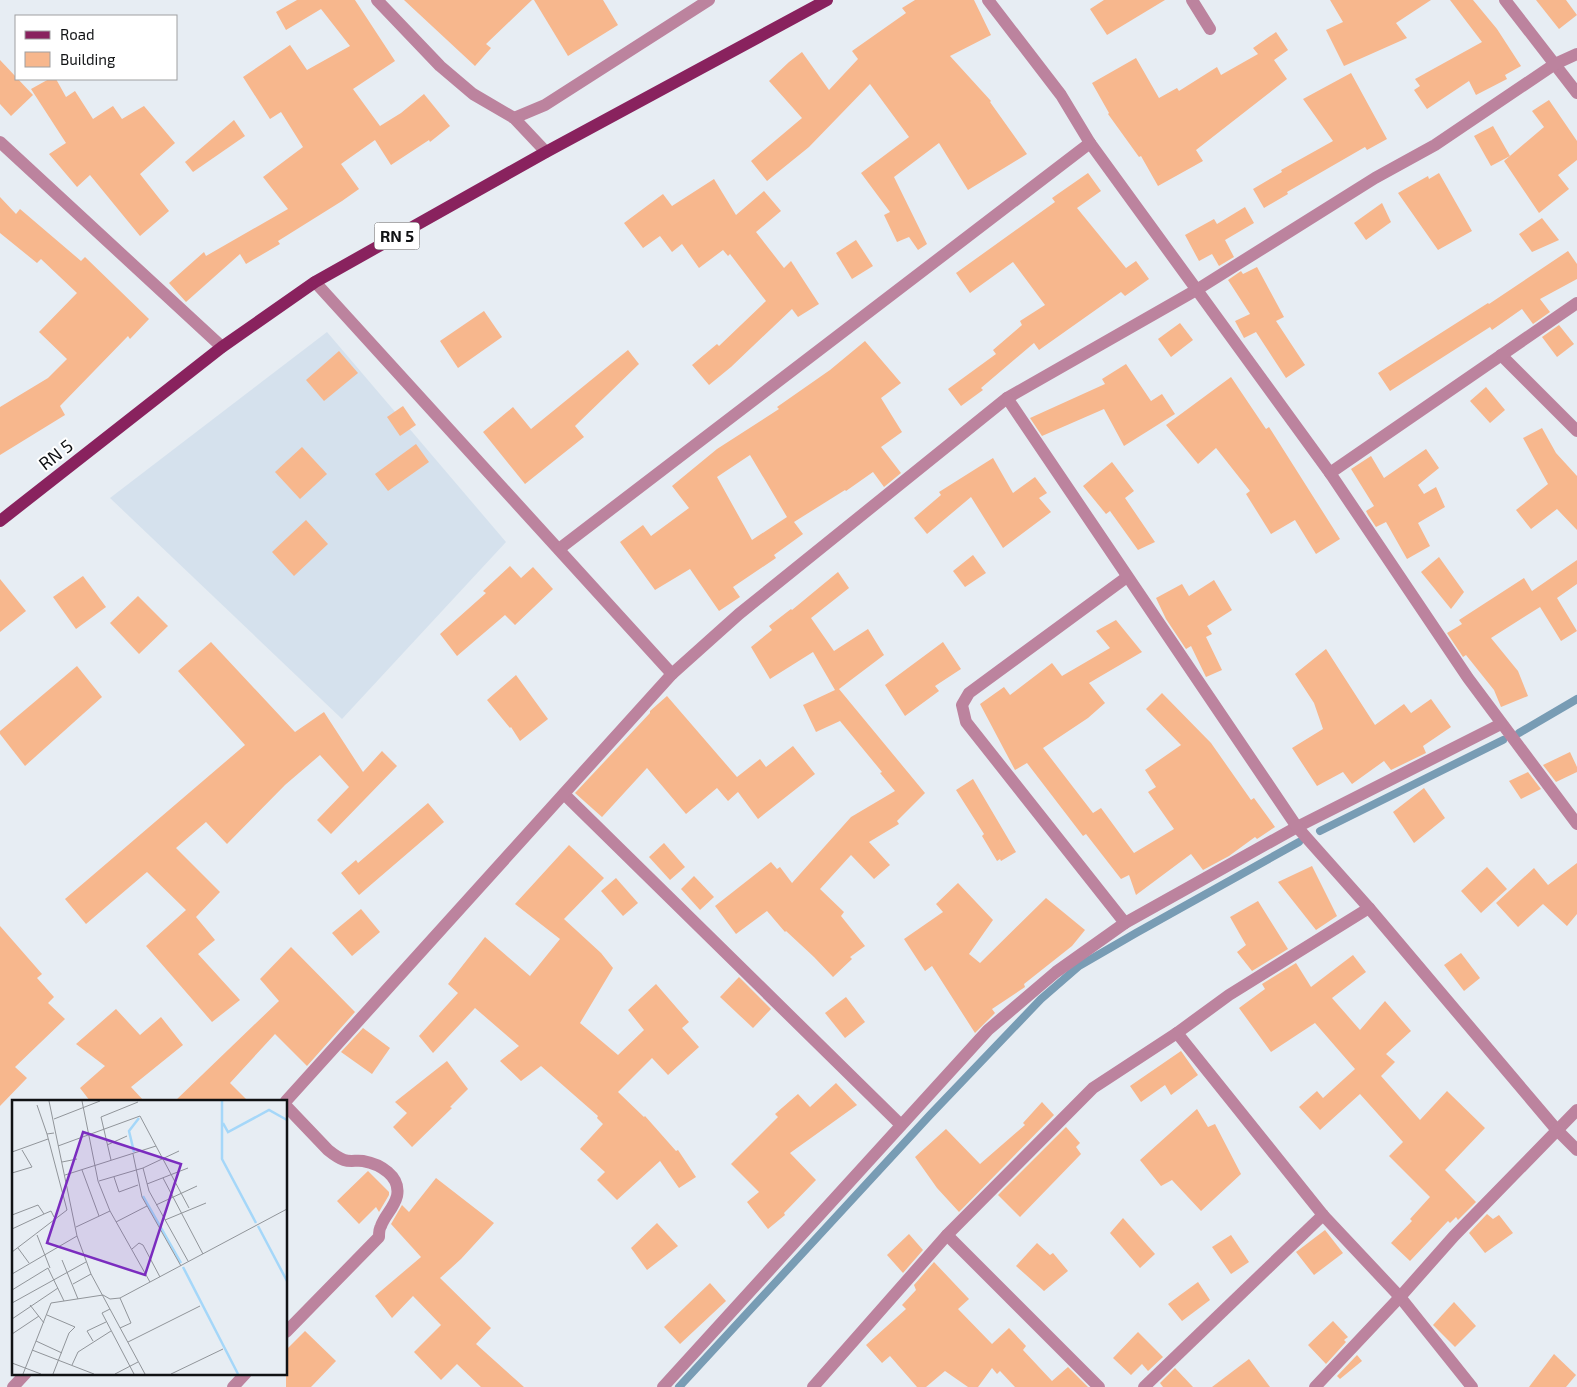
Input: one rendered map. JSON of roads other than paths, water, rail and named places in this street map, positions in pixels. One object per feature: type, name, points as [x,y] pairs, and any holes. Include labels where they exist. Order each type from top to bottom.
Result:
[{"type":"main road","name":"RN 5","points":[[0,521],[222,347],[315,282],[546,152],[827,0]]},
{"type":"street","points":[[377,0],[440,66],[473,94],[514,118],[546,152]]},
{"type":"street","points":[[514,118],[545,106],[709,0]]},
{"type":"street","points":[[988,0],[1062,95],[1090,143],[1330,473],[1468,678],[1577,824]]},
{"type":"street","points":[[1192,0],[1210,29]]},
{"type":"street","points":[[1505,0],[1577,93]]},
{"type":"street","points":[[287,1100],[672,674],[739,614],[1007,398],[1198,289],[1375,178],[1435,145],[1556,64],[1577,54]]},
{"type":"street","points":[[0,142],[222,347]]},
{"type":"street","points":[[559,549],[1090,143]]},
{"type":"street","points":[[315,282],[672,674]]},
{"type":"street","points":[[1330,473],[1577,303]]},
{"type":"street","points":[[1501,355],[1577,431]]},
{"type":"street","points":[[1007,398],[1297,827],[1369,908],[1556,1130],[1577,1150]]},
{"type":"street","points":[[1125,923],[966,722],[962,705],[969,693],[1127,577]]},
{"type":"street","points":[[663,1387],[988,1030],[1056,972],[1125,923],[1297,827],[1502,724]]},
{"type":"street","points":[[564,794],[901,1125]]},
{"type":"street","points":[[813,1387],[947,1235],[1093,1088],[1178,1033],[1229,995],[1369,908]]},
{"type":"street","points":[[1178,1033],[1323,1216],[1400,1297],[1472,1387]]},
{"type":"street","points":[[288,1108],[336,1156],[346,1161],[371,1163],[389,1172],[395,1180],[398,1193],[394,1206],[381,1225],[379,1237],[288,1330]]},
{"type":"street","points":[[1315,1387],[1400,1297],[1454,1236],[1577,1110]]},
{"type":"street","points":[[1144,1387],[1323,1216]]},
{"type":"street","points":[[947,1235],[1099,1387]]},
{"type":"street","points":[[13,1387],[25,1374]]},
{"type":"street","points":[[233,1387],[245,1374]]},
{"type":"waterway","points":[[1519,733],[1577,699]]},
{"type":"waterway","points":[[1320,831],[1503,740]]},
{"type":"waterway","points":[[679,1387],[930,1115],[1041,999],[1079,966],[1299,842]]}]
